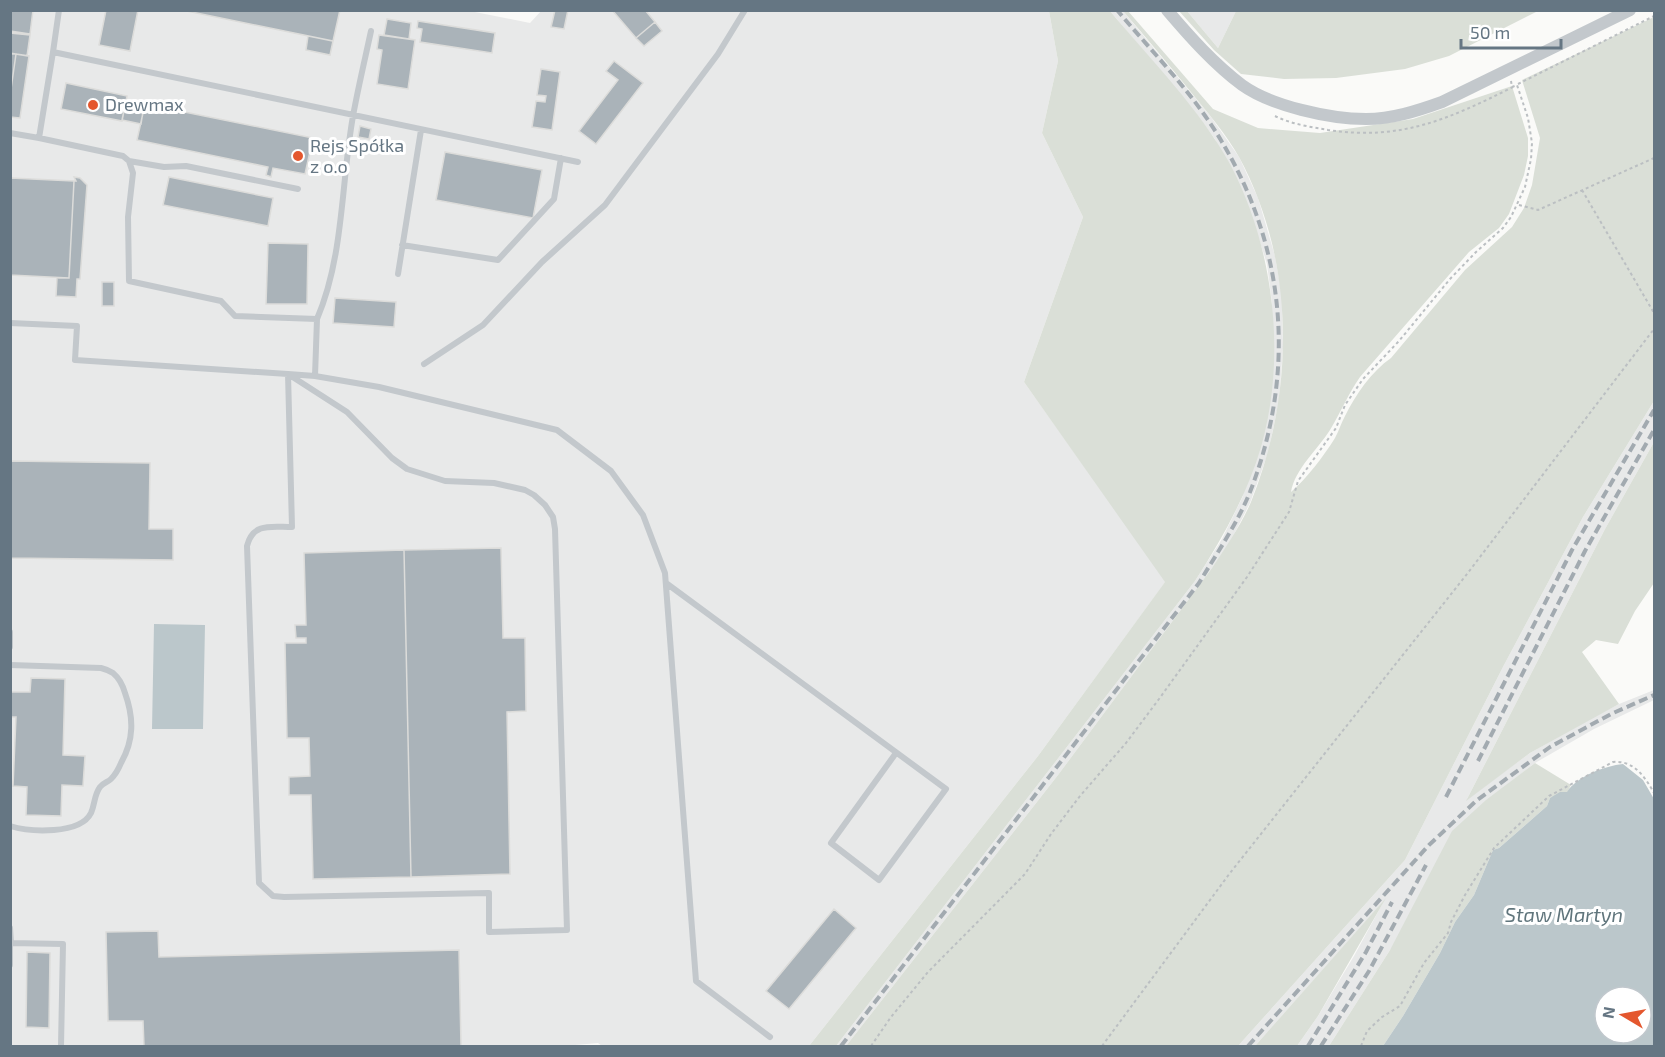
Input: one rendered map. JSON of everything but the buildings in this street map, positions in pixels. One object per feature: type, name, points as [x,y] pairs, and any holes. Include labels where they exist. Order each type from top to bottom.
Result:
[{"type":"street","points":[[1167,10],[1196,44],[1243,86],[1260,96],[1331,115],[1366,119],[1411,113],[1442,102],[1630,10]]},
{"type":"lane","points":[[39,138],[58,10]]},
{"type":"lane","points":[[424,364],[483,325],[542,262],[605,205],[718,54],[745,10]]},
{"type":"lane","points":[[315,376],[317,319],[326,298],[334,258],[353,116],[371,31]]},
{"type":"lane","points":[[53,52],[578,162]]},
{"type":"lane","points":[[398,274],[421,130]]},
{"type":"lane","points":[[10,133],[123,156],[129,161],[164,167],[186,166],[298,189]]},
{"type":"lane","points":[[402,245],[498,260],[554,200],[561,158]]},
{"type":"lane","points":[[129,161],[133,173],[128,217],[129,281],[222,301],[234,316],[317,319]]},
{"type":"lane","points":[[10,323],[77,326],[75,360],[315,376],[379,387],[557,430],[611,471],[644,515],[665,573],[696,981],[770,1037]]},
{"type":"lane","points":[[288,374],[347,412],[392,458],[406,469],[444,481],[494,483],[525,490],[545,505],[553,517],[567,930],[489,932],[489,893],[284,897],[273,896],[259,883],[247,546],[253,532],[259,527],[292,526],[288,374]]},
{"type":"lane","points":[[666,583],[946,789],[879,879],[831,843],[896,753]]},
{"type":"lane","points":[[10,632],[10,647]]},
{"type":"lane","points":[[10,665],[101,668],[114,674],[123,685],[133,726],[129,746],[120,765],[110,779],[100,786],[94,798],[91,813],[81,824],[69,829],[20,829],[10,826]]},
{"type":"lane","points":[[10,928],[10,965]]},
{"type":"lane","points":[[11,944],[63,944],[61,1047]]},
{"type":"path","points":[[1272,115],[1314,128],[1349,133],[1382,133],[1417,128],[1468,110],[1654,16]]},
{"type":"path","points":[[1509,71],[1512,87]]},
{"type":"path","points":[[871,1047],[891,1017],[928,972],[1024,874],[1080,796],[1126,743],[1248,577],[1289,512],[1298,481],[1336,428],[1353,392],[1450,279],[1503,228],[1518,204],[1528,176],[1532,143],[1528,118],[1517,85],[1512,87]]},
{"type":"path","points":[[1518,204],[1538,210],[1654,158]]},
{"type":"path","points":[[1582,190],[1654,313]]},
{"type":"path","points":[[1102,1047],[1230,873],[1474,566],[1654,329]]},
{"type":"path","points":[[1361,1047],[1367,1031],[1382,1017],[1400,1006],[1424,963],[1448,933],[1465,895],[1494,848],[1549,796],[1614,762],[1621,761],[1644,775],[1654,793]]},
{"type":"shaded area","points":[[465,10],[530,23],[542,10],[1049,11],[1058,61],[1042,133],[1083,217],[1024,382],[1166,581],[1038,756],[809,1046],[602,1046],[598,1043],[564,1046],[11,1046],[10,11]]},
{"type":"shaded area","points":[[1049,11],[1110,11],[1204,123],[1230,164],[1245,196],[1257,231],[1272,303],[1273,376],[1269,412],[1261,447],[1249,482],[1233,516],[1195,581],[836,1046],[809,1046],[1038,756],[1165,582],[1024,382],[1083,217],[1042,133],[1058,61]]},
{"type":"shaded area","points":[[1110,11],[1123,11],[1211,117],[1239,157],[1258,198],[1275,256],[1282,296],[1283,348],[1279,401],[1268,453],[1250,503],[1229,544],[1212,568],[1058,775],[846,1046],[836,1046],[1195,581],[1222,539],[1243,496],[1272,303],[1267,264],[1256,230],[1215,139]]},
{"type":"shaded area","points":[[1123,11],[1128,11],[1213,109],[1258,128],[1320,133],[1413,119],[1512,86],[1528,138],[1528,156],[1524,175],[1509,214],[1499,228],[1469,252],[1360,377],[1330,430],[1297,475],[1291,492],[1309,473],[1335,438],[1354,400],[1365,384],[1391,358],[1465,270],[1512,227],[1524,208],[1532,185],[1540,138],[1522,80],[1654,17],[1654,401],[1583,517],[1504,665],[1405,860],[1238,1046],[846,1046],[1058,775],[1212,568],[1247,511],[1265,460],[1276,417],[1282,373],[1283,328],[1279,284],[1271,240],[1258,198],[1239,157],[1222,132]]},
{"type":"shaded area","points":[[1179,11],[1187,11],[1218,48],[1236,11],[1538,11],[1449,56],[1405,69],[1336,78],[1284,79],[1241,74],[1214,50]]},
{"type":"shaded area","points":[[1187,11],[1236,11],[1218,48]]},
{"type":"shaded area","points":[[1654,401],[1654,442],[1605,529],[1467,799],[1530,753],[1590,719],[1654,690],[1654,700],[1594,729],[1535,763],[1509,783],[1390,950],[1329,1046],[1297,1046],[1354,956],[1384,901],[1255,1046],[1238,1046],[1405,860],[1504,665],[1583,517]]},
{"type":"shaded area","points":[[1654,442],[1654,583],[1635,611],[1618,644],[1596,640],[1582,652],[1619,704],[1530,753],[1466,801],[1605,529]]},
{"type":"shaded area","points":[[1535,763],[1571,785],[1567,793],[1550,798],[1547,806],[1499,848],[1493,850],[1474,895],[1455,922],[1440,953],[1383,1046],[1329,1046],[1390,950],[1452,831],[1486,800]]},
{"type":"shaded area","points":[[1386,898],[1318,1016],[1297,1046],[1255,1046]]},
{"type":"water","points":[[154,624],[205,625],[203,729],[152,729]]},
{"type":"water","name":"Staw Martyn","points":[[1623,764],[1643,780],[1654,799],[1654,1046],[1383,1046],[1440,953],[1455,922],[1474,895],[1493,850],[1499,848],[1547,806],[1550,798],[1560,792],[1567,792],[1577,781],[1600,770]]},
{"type":"railway","points":[[841,1046],[1199,583],[1245,504],[1265,448],[1274,403],[1278,358],[1278,314],[1272,270],[1260,226],[1244,183],[1211,124],[1186,90],[1117,10]]},
{"type":"railway","points":[[1446,797],[1572,550],[1654,410]]},
{"type":"railway","points":[[1478,761],[1585,551],[1654,430]]},
{"type":"railway","points":[[1248,1046],[1429,845],[1476,801],[1550,747],[1611,714],[1654,695]]},
{"type":"railway","points":[[1321,1046],[1369,971],[1426,865]]},
{"type":"railway","points":[[1308,1046],[1366,952],[1392,902]]},
{"type":"place","name":"Drewmax","points":[[93,105]]},
{"type":"place","name":"Rejs Spółka z o.o","points":[[298,156]]}]
